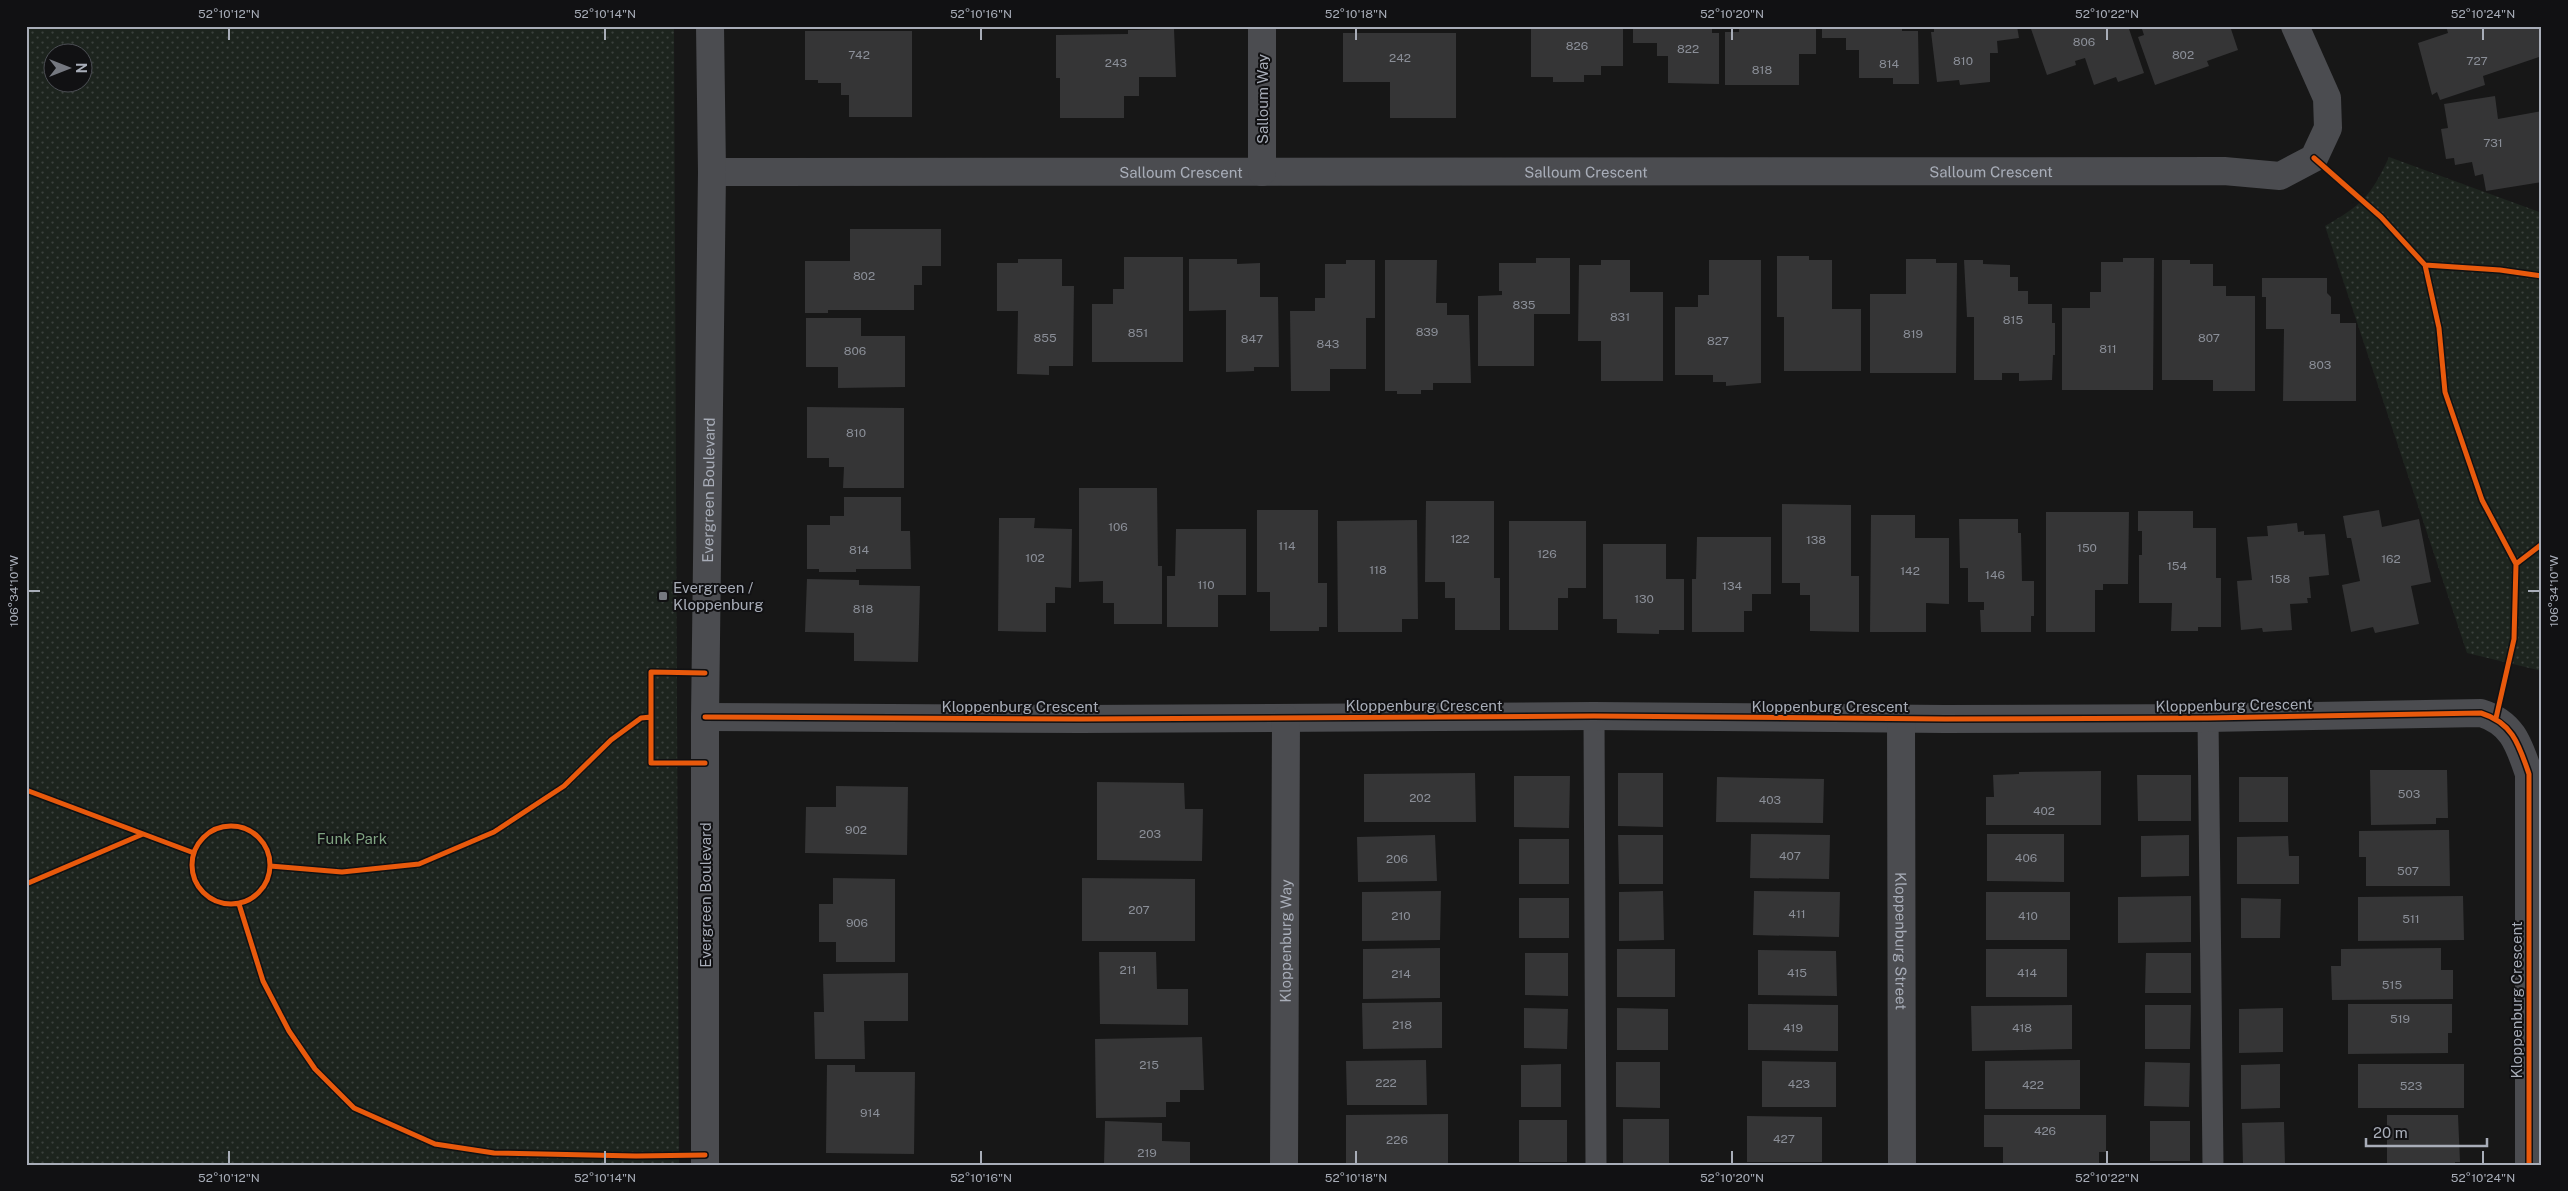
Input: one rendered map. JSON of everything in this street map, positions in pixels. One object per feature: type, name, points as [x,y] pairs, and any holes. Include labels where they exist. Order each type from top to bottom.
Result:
[{"type":"street","name":"Evergreen Boulevard","points":[[705,1165],[705,717],[712,172],[710,26]]},
{"type":"street","name":"Salloum Way","points":[[1262,26],[1262,172]]},
{"type":"street","name":"Salloum Crescent","points":[[712,172],[2224,172],[2280,176],[2314,158],[2328,128],[2327,98],[2295,26]]},
{"type":"street","name":"Kloppenburg Crescent","points":[[705,717],[1286,719],[1594,716],[1901,719],[2208,718],[2481,713],[2496,718],[2516,737],[2536,774],[2529,1165]]},
{"type":"street","name":"Kloppenburg Way","points":[[1284,1165],[1286,719]]},
{"type":"street","name":"Kloppenburg Street","points":[[1901,719],[1902,1165]]},
{"type":"lane","points":[[1594,716],[1596,1165]]},
{"type":"lane","points":[[2208,718],[2213,1165]]},
{"type":"green space","name":"Funk Park","points":[[26,26],[674,26],[679,1165],[26,1165]]},
{"type":"green space","points":[[2389,157],[2542,213],[2542,671],[2467,653],[2325,226],[2348,212],[2364,198],[2377,181]]},
{"type":"building","points":[[1531,26],[1623,26],[1623,66],[1601,66],[1601,75],[1584,75],[1584,82],[1553,82],[1553,77],[1531,77]]},
{"type":"building","points":[[1633,26],[1712,26],[1712,33],[1719,33],[1719,84],[1668,83],[1668,56],[1657,56],[1657,43],[1633,43]]},
{"type":"building","points":[[1739,26],[1816,26],[1816,54],[1799,54],[1799,85],[1725,85],[1725,32],[1739,32]]},
{"type":"building","points":[[1822,26],[1902,26],[1902,31],[1918,31],[1919,84],[1893,84],[1893,78],[1859,78],[1859,50],[1846,50],[1846,38],[1822,38]]},
{"type":"building","points":[[1934,26],[2017,26],[2019,38],[1997,41],[1998,53],[1990,53],[1990,82],[1960,85],[1959,80],[1937,82],[1931,32],[1934,32]]},
{"type":"building","points":[[2030,26],[2128,26],[2144,73],[2118,82],[2116,77],[2094,85],[2085,58],[2075,61],[2076,65],[2047,75]]},
{"type":"building","points":[[2141,26],[2230,26],[2238,50],[2207,61],[2209,66],[2155,85],[2138,37],[2144,35]]},
{"type":"building","points":[[2446,26],[2542,26],[2542,56],[2483,76],[2485,85],[2440,100],[2437,92],[2432,95],[2418,43],[2448,33]]},
{"type":"building","points":[[1174,29],[1176,77],[1139,77],[1139,96],[1124,96],[1124,118],[1060,118],[1060,78],[1056,78],[1056,35],[1128,34],[1128,30]]},
{"type":"building","points":[[805,31],[912,31],[912,117],[849,117],[849,95],[841,95],[841,83],[818,83],[818,80],[805,80]]},
{"type":"building","points":[[1343,33],[1456,33],[1456,118],[1390,118],[1390,82],[1343,82]]},
{"type":"building","points":[[2495,96],[2498,119],[2542,111],[2542,182],[2486,191],[2483,174],[2475,176],[2472,162],[2455,165],[2454,158],[2446,159],[2441,129],[2448,128],[2444,104]]},
{"type":"building","points":[[850,229],[941,229],[941,266],[922,266],[922,285],[914,285],[914,310],[828,310],[828,313],[805,313],[805,261],[850,261]]},
{"type":"building","points":[[1777,256],[1809,256],[1809,260],[1832,260],[1832,309],[1861,309],[1861,371],[1784,371],[1784,317],[1777,317]]},
{"type":"building","points":[[1124,257],[1183,257],[1183,362],[1092,362],[1092,304],[1113,304],[1113,289],[1124,289]]},
{"type":"building","points":[[1536,258],[1570,258],[1570,314],[1534,314],[1534,366],[1478,366],[1478,296],[1502,295],[1502,291],[1499,291],[1499,263],[1536,263]]},
{"type":"building","points":[[2123,258],[2154,258],[2153,390],[2062,390],[2062,308],[2090,308],[2090,292],[2101,292],[2101,262],[2123,262]]},
{"type":"building","points":[[1018,259],[1062,259],[1062,286],[1074,286],[1073,366],[1049,366],[1049,375],[1017,374],[1018,311],[997,311],[997,263],[1018,263]]},
{"type":"building","points":[[1189,259],[1237,259],[1237,264],[1260,263],[1260,297],[1278,297],[1279,367],[1254,367],[1254,371],[1226,372],[1226,310],[1189,311]]},
{"type":"building","points":[[1906,259],[1936,259],[1936,263],[1957,263],[1956,373],[1870,373],[1870,294],[1906,294]]},
{"type":"building","points":[[1346,260],[1375,260],[1375,318],[1366,318],[1366,369],[1330,369],[1330,391],[1291,391],[1290,311],[1315,311],[1315,298],[1325,298],[1325,264],[1346,264]]},
{"type":"building","points":[[1385,260],[1437,260],[1436,303],[1447,303],[1447,315],[1469,315],[1471,383],[1433,383],[1433,390],[1421,390],[1421,394],[1397,394],[1397,391],[1385,391]]},
{"type":"building","points":[[1601,260],[1630,260],[1630,292],[1663,292],[1663,381],[1601,381],[1601,341],[1578,341],[1579,265],[1601,265]]},
{"type":"building","points":[[1709,260],[1761,260],[1761,383],[1726,386],[1726,382],[1713,382],[1713,375],[1675,375],[1675,307],[1698,307],[1698,295],[1709,295]]},
{"type":"building","points":[[1964,260],[1983,260],[1983,264],[2010,265],[2010,277],[2018,277],[2018,291],[2028,291],[2028,304],[2052,304],[2052,323],[2055,323],[2055,355],[2053,355],[2052,380],[2019,381],[2019,373],[2002,373],[2002,380],[1974,380],[1974,317],[1967,317]]},
{"type":"building","points":[[2162,260],[2190,260],[2190,264],[2213,264],[2213,286],[2226,286],[2226,296],[2255,296],[2255,391],[2213,391],[2213,380],[2162,380]]},
{"type":"building","points":[[2262,278],[2327,278],[2327,293],[2331,297],[2331,314],[2340,314],[2340,323],[2356,323],[2356,401],[2283,401],[2284,329],[2266,329],[2266,297],[2262,297]]},
{"type":"building","points":[[806,318],[861,318],[861,336],[905,336],[905,387],[838,388],[838,367],[806,367]]},
{"type":"building","points":[[807,407],[904,408],[904,488],[843,488],[844,467],[829,467],[829,458],[807,458]]},
{"type":"building","points":[[1079,488],[1157,488],[1158,566],[1162,566],[1162,624],[1114,624],[1114,603],[1103,603],[1103,581],[1079,582]]},
{"type":"building","points":[[844,497],[901,497],[901,531],[910,531],[911,569],[856,569],[856,572],[819,572],[819,569],[807,569],[807,525],[830,525],[830,516],[844,516]]},
{"type":"building","points":[[1426,501],[1494,501],[1494,578],[1500,578],[1500,630],[1455,630],[1455,598],[1445,598],[1445,582],[1425,582]]},
{"type":"building","points":[[1782,504],[1851,505],[1851,576],[1859,576],[1859,632],[1810,631],[1810,595],[1800,595],[1800,583],[1782,583]]},
{"type":"building","points":[[1257,510],[1318,510],[1318,583],[1327,583],[1327,627],[1319,627],[1319,631],[1270,631],[1270,592],[1257,592]]},
{"type":"building","points":[[2379,510],[2382,527],[2419,519],[2431,582],[2411,586],[2419,624],[2375,633],[2373,627],[2351,632],[2342,585],[2360,581],[2351,538],[2347,538],[2343,516]]},
{"type":"building","points":[[2138,511],[2193,511],[2193,528],[2216,528],[2216,578],[2221,578],[2221,627],[2198,627],[2198,631],[2171,631],[2172,603],[2139,603],[2139,555],[2142,555],[2142,531],[2138,531]]},
{"type":"building","points":[[2046,512],[2129,512],[2128,584],[2103,584],[2103,590],[2095,590],[2095,632],[2046,632]]},
{"type":"building","points":[[1871,515],[1915,515],[1915,538],[1949,538],[1949,604],[1926,603],[1926,632],[1870,632]]},
{"type":"building","points":[[999,518],[1035,518],[1034,528],[1072,529],[1071,588],[1055,587],[1055,603],[1046,603],[1046,632],[998,631]]},
{"type":"building","points":[[1959,519],[2018,519],[2018,533],[2021,533],[2022,581],[2034,581],[2034,616],[2031,616],[2031,632],[1981,632],[1980,610],[1984,610],[1984,602],[1968,602],[1968,568],[1960,568]]},
{"type":"building","points":[[1417,520],[1418,619],[1402,619],[1402,632],[1338,632],[1337,521]]},
{"type":"building","points":[[1509,521],[1586,521],[1586,588],[1568,588],[1568,598],[1558,598],[1558,630],[1509,630]]},
{"type":"building","points":[[2297,523],[2298,532],[2304,531],[2304,535],[2325,534],[2329,575],[2309,577],[2311,598],[2307,598],[2308,603],[2290,604],[2292,630],[2263,632],[2262,628],[2241,630],[2237,581],[2252,580],[2247,537],[2268,536],[2267,526]]},
{"type":"building","points":[[1176,529],[1246,529],[1246,595],[1218,595],[1218,627],[1167,627],[1167,576],[1175,576]]},
{"type":"building","points":[[1697,537],[1771,537],[1771,594],[1752,594],[1752,611],[1744,611],[1744,632],[1692,632],[1692,579],[1696,579]]},
{"type":"building","points":[[1603,544],[1666,544],[1666,579],[1684,579],[1684,630],[1659,630],[1659,634],[1617,633],[1617,619],[1603,619]]},
{"type":"building","points":[[807,579],[859,580],[859,585],[920,586],[918,662],[854,661],[854,633],[805,632]]},
{"type":"building","points":[[2370,770],[2447,770],[2448,818],[2436,818],[2436,824],[2371,825]]},
{"type":"building","points":[[2101,771],[2101,825],[1986,825],[1986,797],[1994,797],[1993,775],[2019,774],[2019,772]]},
{"type":"building","points":[[1475,773],[1476,822],[1364,822],[1364,774]]},
{"type":"building","points":[[1618,773],[1663,773],[1663,827],[1618,826]]},
{"type":"building","points":[[2137,775],[2191,775],[2191,821],[2138,821]]},
{"type":"building","points":[[1514,776],[1570,776],[1569,828],[1514,827]]},
{"type":"building","points":[[1717,777],[1824,779],[1823,823],[1716,822]]},
{"type":"building","points":[[2239,777],[2288,777],[2288,822],[2239,822]]},
{"type":"building","points":[[1097,782],[1184,783],[1185,809],[1203,809],[1202,861],[1097,860]]},
{"type":"building","points":[[836,786],[908,787],[907,855],[805,853],[806,807],[836,807]]},
{"type":"building","points":[[2449,830],[2450,886],[2366,886],[2366,857],[2359,857],[2359,831]]},
{"type":"building","points":[[1751,834],[1830,835],[1829,879],[1750,878]]},
{"type":"building","points":[[1987,834],[2064,834],[2064,882],[1987,881]]},
{"type":"building","points":[[1435,835],[1437,881],[1358,882],[1357,837]]},
{"type":"building","points":[[1618,835],[1663,835],[1663,884],[1619,884]]},
{"type":"building","points":[[2189,835],[2189,876],[2141,877],[2141,836]]},
{"type":"building","points":[[2288,836],[2289,856],[2299,856],[2299,884],[2237,884],[2237,837]]},
{"type":"building","points":[[1519,839],[1569,839],[1569,884],[1519,884]]},
{"type":"building","points":[[833,878],[895,879],[895,962],[836,962],[836,942],[819,942],[819,904],[833,904]]},
{"type":"building","points":[[1082,878],[1195,879],[1195,941],[1082,941]]},
{"type":"building","points":[[1441,891],[1440,940],[1362,941],[1362,892]]},
{"type":"building","points":[[1663,891],[1664,940],[1619,941],[1619,892]]},
{"type":"building","points":[[1754,891],[1840,892],[1839,937],[1753,935]]},
{"type":"building","points":[[1986,892],[2070,892],[2070,940],[1986,940]]},
{"type":"building","points":[[2191,896],[2191,942],[2118,943],[2118,897]]},
{"type":"building","points":[[2463,896],[2464,940],[2358,941],[2358,897]]},
{"type":"building","points":[[1519,898],[1569,898],[1569,938],[1519,938]]},
{"type":"building","points":[[2241,898],[2281,899],[2280,938],[2241,938]]},
{"type":"building","points":[[1440,948],[1440,998],[1363,999],[1363,949]]},
{"type":"building","points":[[2441,948],[2441,970],[2453,970],[2453,999],[2332,1000],[2331,966],[2341,966],[2341,949]]},
{"type":"building","points":[[1617,949],[1675,949],[1675,997],[1617,997]]},
{"type":"building","points":[[1986,949],[2067,949],[2067,997],[1986,997]]},
{"type":"building","points":[[1758,950],[1836,951],[1837,996],[1758,995]]},
{"type":"building","points":[[1099,952],[1156,952],[1157,989],[1188,989],[1188,1025],[1100,1024]]},
{"type":"building","points":[[1525,953],[1568,953],[1568,996],[1525,995]]},
{"type":"building","points":[[2146,953],[2191,953],[2191,993],[2145,993]]},
{"type":"building","points":[[908,973],[908,1021],[864,1021],[865,1059],[815,1059],[814,1012],[824,1012],[823,974]]},
{"type":"building","points":[[1442,1002],[1442,1048],[1363,1049],[1362,1003]]},
{"type":"building","points":[[1748,1004],[1838,1005],[1838,1051],[1748,1050]]},
{"type":"building","points":[[2348,1004],[2452,1004],[2452,1033],[2448,1033],[2448,1053],[2348,1054]]},
{"type":"building","points":[[2072,1005],[2072,1049],[1972,1051],[1971,1006]]},
{"type":"building","points":[[2145,1005],[2191,1005],[2190,1049],[2145,1049]]},
{"type":"building","points":[[1524,1008],[1568,1009],[1567,1049],[1524,1048]]},
{"type":"building","points":[[1617,1008],[1668,1009],[1668,1050],[1617,1050]]},
{"type":"building","points":[[2283,1008],[2283,1052],[2239,1053],[2239,1009]]},
{"type":"building","points":[[1202,1037],[1204,1090],[1180,1090],[1180,1102],[1166,1102],[1166,1117],[1096,1118],[1095,1039]]},
{"type":"building","points":[[1426,1060],[1427,1105],[1347,1105],[1346,1061]]},
{"type":"building","points":[[2080,1060],[2080,1109],[1985,1109],[1985,1061]]},
{"type":"building","points":[[1762,1061],[1836,1062],[1836,1107],[1762,1107]]},
{"type":"building","points":[[1616,1062],[1660,1062],[1660,1108],[1616,1107]]},
{"type":"building","points":[[2145,1062],[2190,1063],[2189,1107],[2144,1106]]},
{"type":"building","points":[[1561,1064],[1561,1107],[1521,1107],[1521,1065]]},
{"type":"building","points":[[2280,1064],[2280,1108],[2241,1109],[2241,1065]]},
{"type":"building","points":[[2358,1064],[2464,1064],[2464,1108],[2358,1108]]},
{"type":"building","points":[[827,1065],[855,1065],[855,1072],[915,1072],[914,1154],[826,1153]]},
{"type":"building","points":[[1448,1114],[1448,1165],[1346,1165],[1346,1115]]},
{"type":"building","points":[[1984,1115],[2106,1115],[2106,1152],[2099,1152],[2099,1165],[2003,1165],[2003,1147],[1984,1147]]},
{"type":"building","points":[[2387,1115],[2458,1115],[2460,1162],[2455,1162],[2455,1165],[2387,1165]]},
{"type":"building","points":[[1747,1116],[1822,1117],[1822,1162],[1747,1162]]},
{"type":"building","points":[[1623,1119],[1669,1119],[1669,1164],[1623,1164]]},
{"type":"building","points":[[1519,1120],[1567,1120],[1567,1162],[1519,1162]]},
{"type":"building","points":[[1105,1121],[1162,1123],[1162,1141],[1190,1142],[1190,1165],[1104,1165]]},
{"type":"building","points":[[2150,1121],[2190,1121],[2190,1161],[2150,1161]]},
{"type":"building","points":[[2284,1122],[2285,1165],[2243,1165],[2242,1123]]},
{"type":"cycle path","points":[[2314,158],[2381,217],[2425,265]]},
{"type":"cycle path","points":[[2542,276],[2500,270],[2425,265],[2439,328],[2445,392],[2482,500],[2516,564],[2542,544]]},
{"type":"cycle path","points":[[2496,718],[2514,639],[2516,564]]},
{"type":"cycle path","points":[[651,717],[651,672],[705,673]]},
{"type":"cycle path","points":[[705,717],[1081,719],[1594,716],[1945,719],[2208,718],[2481,713],[2492,717],[2508,729],[2518,745],[2529,774],[2529,1165]]},
{"type":"cycle path","points":[[270,866],[342,872],[419,864],[494,832],[564,786],[611,740],[641,718],[651,717],[651,763],[705,763]]},
{"type":"cycle path","points":[[26,790],[194,853]]},
{"type":"cycle path","points":[[231,826],[246,829],[259,837],[267,850],[270,865],[267,880],[259,893],[246,901],[231,904],[216,901],[203,893],[195,880],[192,865],[195,850],[203,837],[216,829],[231,826]]},
{"type":"cycle path","points":[[26,884],[143,834]]},
{"type":"cycle path","points":[[239,904],[263,981],[289,1031],[315,1069],[354,1108],[435,1144],[494,1153],[636,1156],[705,1155]]},
{"type":"place","name":"Evergreen / Kloppenburg","points":[[663,596]]}]
